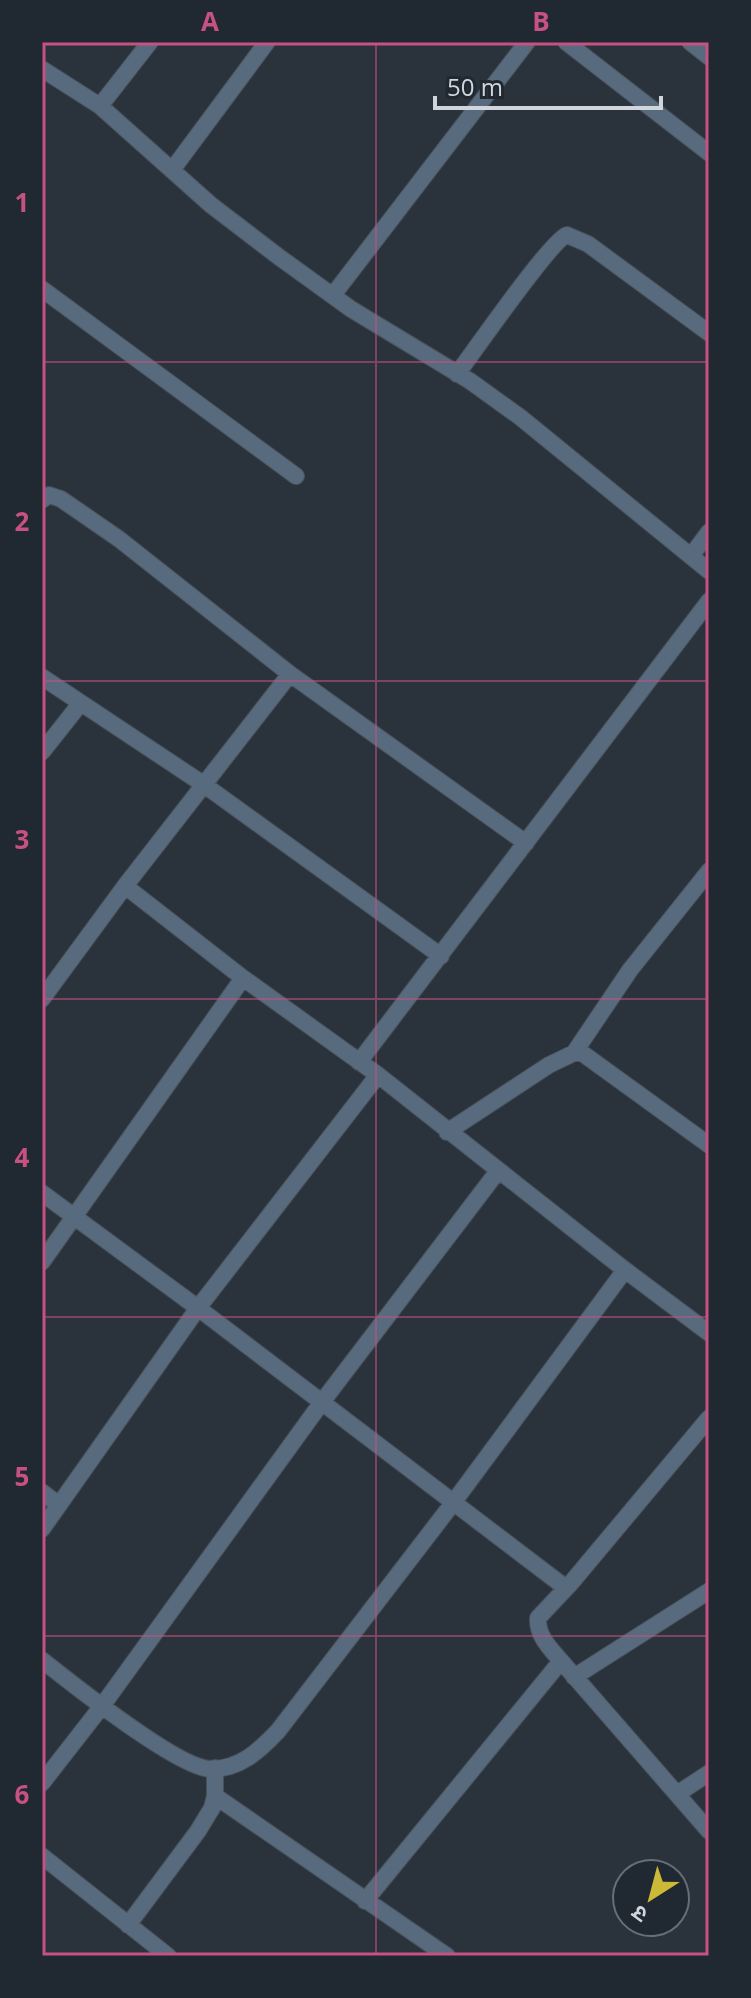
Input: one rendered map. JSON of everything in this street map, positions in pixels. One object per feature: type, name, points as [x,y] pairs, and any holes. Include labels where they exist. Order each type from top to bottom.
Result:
[{"type":"street","points":[[100,106],[150,42]]},
{"type":"street","points":[[172,170],[267,42]]},
{"type":"street","points":[[333,295],[527,42]]},
{"type":"street","points":[[566,42],[709,153]]},
{"type":"street","points":[[690,42],[709,57]]},
{"type":"street","points":[[42,69],[100,106],[235,224],[333,295],[520,417],[709,571]]},
{"type":"street","points":[[457,374],[542,260],[561,237],[567,235],[588,244],[709,333]]},
{"type":"street","points":[[42,289],[296,476]]},
{"type":"street","points":[[42,500],[49,495],[82,513],[290,674],[526,843]]},
{"type":"street","points":[[691,556],[709,532]]},
{"type":"street","points":[[359,1062],[709,601]]},
{"type":"street","points":[[42,999],[125,886],[290,674]]},
{"type":"street","points":[[42,677],[203,784],[441,956]]},
{"type":"street","points":[[42,752],[80,704]]},
{"type":"street","points":[[447,1132],[549,1065],[574,1053],[630,970],[709,871]]},
{"type":"street","points":[[125,886],[243,978],[378,1075],[447,1132],[709,1333]]},
{"type":"street","points":[[42,1262],[243,978]]},
{"type":"street","points":[[574,1053],[589,1055],[706,1136]]},
{"type":"street","points":[[42,1529],[198,1308],[378,1075]]},
{"type":"street","points":[[42,1783],[102,1706],[322,1402],[498,1171]]},
{"type":"street","points":[[42,1193],[566,1588]]},
{"type":"street","points":[[42,1660],[102,1706],[190,1763],[207,1769],[215,1768],[243,1761],[257,1752],[278,1731],[453,1503],[625,1270]]},
{"type":"street","points":[[709,1418],[538,1618],[537,1624],[543,1639],[574,1677],[709,1831]]},
{"type":"street","points":[[42,1492],[59,1505]]},
{"type":"street","points":[[574,1677],[709,1591]]},
{"type":"street","points":[[365,1901],[561,1661]]},
{"type":"street","points":[[128,1925],[212,1808],[215,1768]]},
{"type":"street","points":[[677,1794],[709,1773]]},
{"type":"street","points":[[215,1796],[447,1956]]},
{"type":"street","points":[[42,1856],[168,1956]]}]
